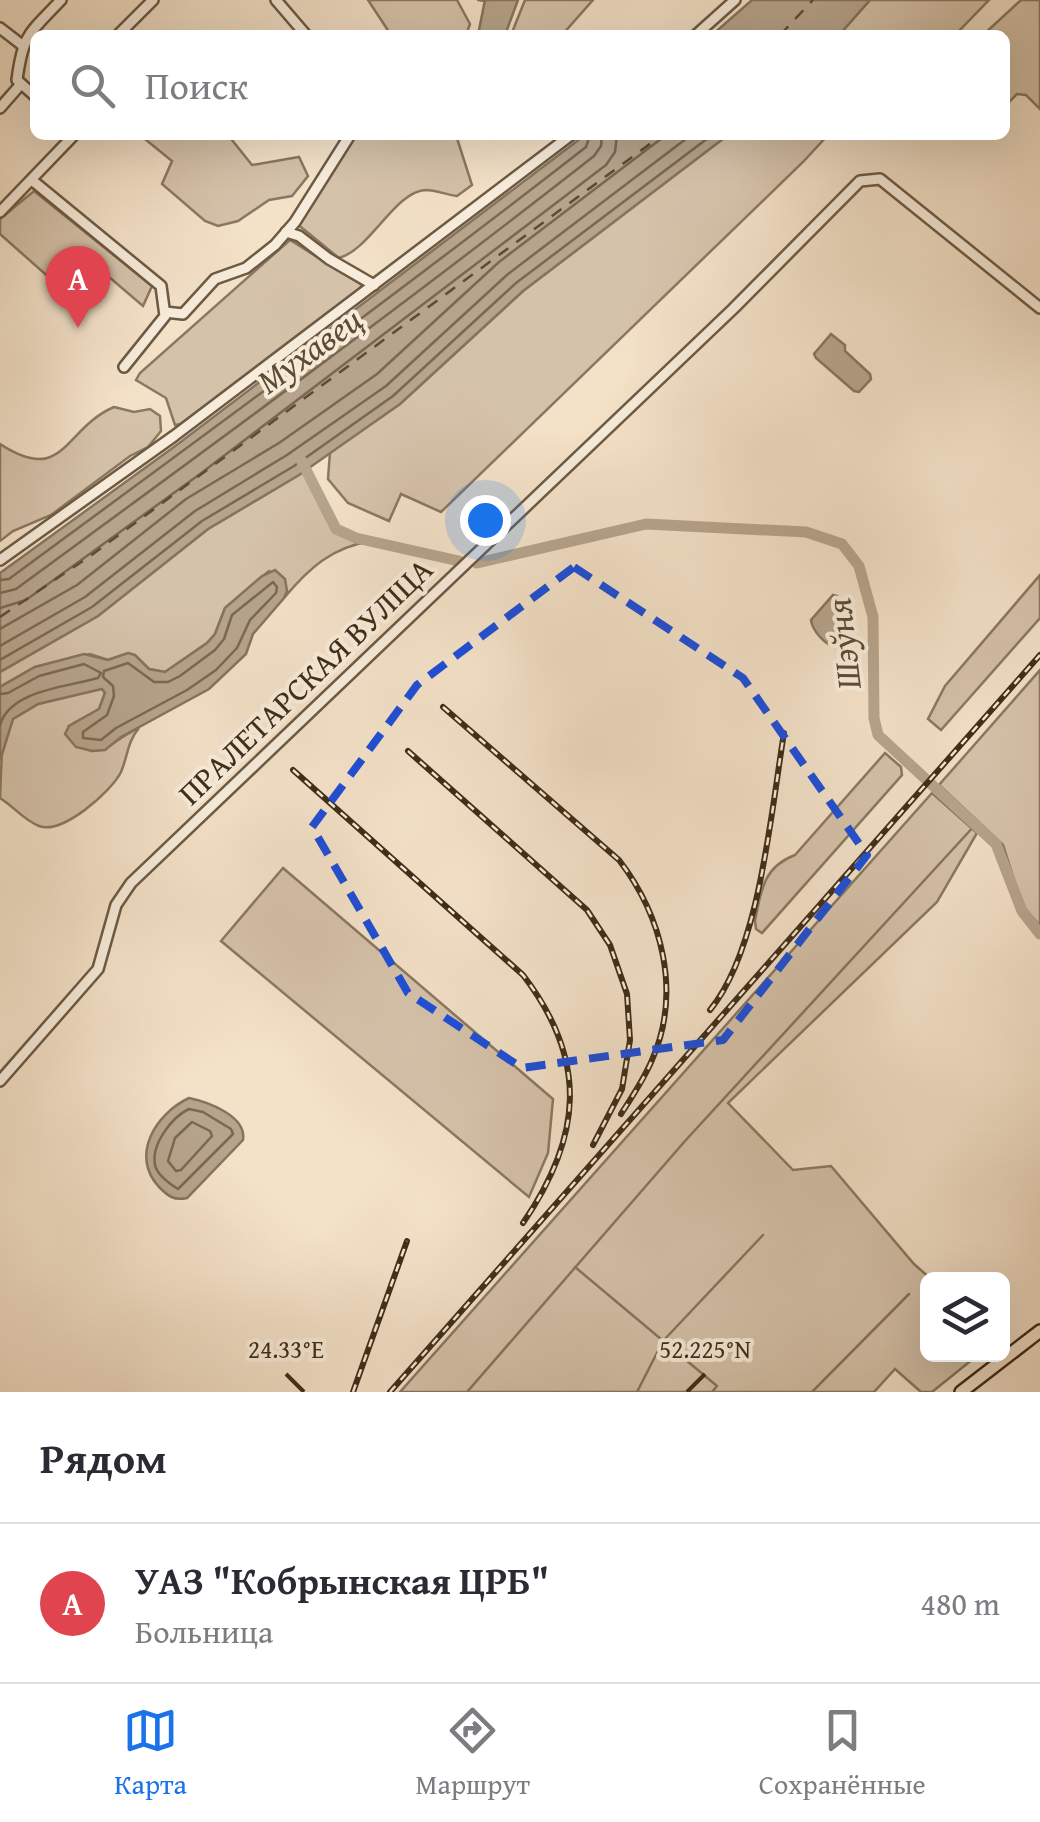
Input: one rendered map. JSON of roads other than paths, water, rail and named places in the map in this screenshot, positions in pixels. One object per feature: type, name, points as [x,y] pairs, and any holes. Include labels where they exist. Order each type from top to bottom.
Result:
[{"type":"main road","points":[[961,1392],[1040,1331]]},
{"type":"street","points":[[34,30],[61,0]]},
{"type":"street","points":[[123,30],[153,0]]},
{"type":"street","points":[[276,0],[302,30]]},
{"type":"street","points":[[702,30],[735,0]]},
{"type":"street","points":[[0,28],[22,44]]},
{"type":"street","points":[[0,108],[19,82],[22,44],[30,35]]},
{"type":"street","points":[[19,82],[30,92]]},
{"type":"street","points":[[0,212],[69,140]]},
{"type":"street","points":[[165,312],[183,314],[214,279],[246,268],[275,245],[347,140]]},
{"type":"street","points":[[0,560],[174,436],[564,140]]},
{"type":"street","name":"ПРАЛЕТАРСКАЯ ВУЛІЦА","points":[[0,1081],[98,969],[116,905],[131,883],[733,309],[860,181],[880,179],[1040,308]]},
{"type":"street","points":[[33,180],[160,286],[163,321],[124,366]]},
{"type":"street","points":[[286,232],[299,236],[374,285]]},
{"type":"water","points":[[485,0],[518,0],[507,30],[479,30]]},
{"type":"water","points":[[752,0],[870,0],[843,30],[718,30]]},
{"type":"water","name":"Мухавец","points":[[578,140],[721,140],[523,291],[400,404],[299,475],[208,529],[98,616],[0,672],[0,573],[178,444]]},
{"type":"water","points":[[831,334],[870,374],[871,379],[859,392],[814,354]]},
{"type":"water","points":[[275,570],[285,579],[284,598],[253,634],[246,654],[209,689],[121,737],[105,750],[76,747],[65,734],[69,726],[99,709],[105,693],[102,689],[38,704],[13,719],[0,761],[0,687],[35,667],[84,654],[108,660],[128,653],[149,669],[165,672],[207,643],[225,608],[262,576]]},
{"type":"water","points":[[833,595],[837,596],[850,626],[850,632],[835,647],[820,636],[811,620]]},
{"type":"water","points":[[189,1098],[233,1117],[243,1131],[243,1140],[187,1198],[178,1199],[165,1193],[151,1175],[147,1149],[150,1137],[166,1114]]},
{"type":"waterway","points":[[478,0],[485,1]]},
{"type":"waterway","name":"Шэўня","points":[[301,460],[336,529],[356,538],[459,561]]},
{"type":"waterway","name":"Шэўня","points":[[477,563],[646,524],[806,532],[842,544],[859,566],[873,617],[874,718],[878,735],[996,844],[1022,911],[1040,934]]},
{"type":"waterway","points":[[467,1392],[685,1141],[976,824]]},
{"type":"waterway","points":[[637,1392],[663,1341],[763,1235]]},
{"type":"waterway","points":[[575,1267],[717,1386],[712,1392]]},
{"type":"waterway","points":[[812,1392],[909,1294]]},
{"type":"railway","points":[[390,1392],[1040,655]]},
{"type":"railway","points":[[443,707],[619,860],[647,905],[663,956],[666,1008],[652,1060],[621,1114]]},
{"type":"railway","points":[[710,1010],[727,984],[752,917],[784,733]]},
{"type":"railway","points":[[408,751],[587,910],[610,945],[627,994],[630,1040],[622,1089],[593,1145]]},
{"type":"railway","points":[[293,770],[523,975],[544,1007],[568,1069],[570,1099],[557,1160],[523,1223]]},
{"type":"railway","points":[[353,1392],[407,1241]]},
{"type":"place","name":"УАЗ \"Кобрынская ЦРБ\"","points":[[78,328]]}]
